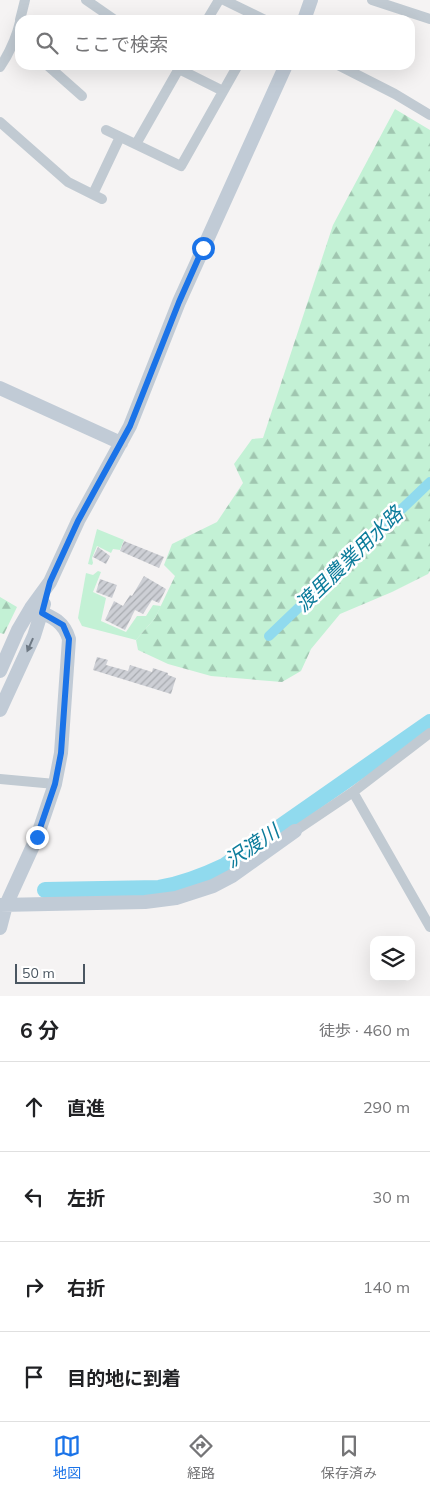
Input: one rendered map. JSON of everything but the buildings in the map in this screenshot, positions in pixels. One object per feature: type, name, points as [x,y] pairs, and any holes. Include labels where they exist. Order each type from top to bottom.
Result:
[{"type":"street","points":[[21,15],[25,0]]},
{"type":"street","points":[[86,0],[108,15]]},
{"type":"street","points":[[210,15],[219,0]]},
{"type":"street","points":[[224,0],[238,3],[256,15]]},
{"type":"street","points":[[306,15],[311,0]]},
{"type":"street","points":[[372,0],[430,19]]},
{"type":"street","points":[[0,67],[15,44]]},
{"type":"street","points":[[53,70],[82,96]]},
{"type":"street","points":[[136,144],[178,70]]},
{"type":"street","points":[[185,70],[223,91]]},
{"type":"street","points":[[106,130],[180,166],[235,70]]},
{"type":"street","points":[[0,671],[18,630],[36,611],[78,521],[122,443],[179,302],[284,70]]},
{"type":"street","points":[[348,70],[396,94],[430,115]]},
{"type":"street","points":[[0,122],[68,182],[97,197],[120,137]]},
{"type":"street","points":[[0,388],[122,443]]},
{"type":"street","points":[[0,710],[34,636],[36,611]]},
{"type":"street","points":[[0,928],[3,905],[37,837],[55,784],[61,753],[69,639],[63,625],[36,611]]},
{"type":"street","points":[[3,905],[145,902],[176,898],[213,886],[232,876],[353,792],[430,733]]},
{"type":"street","points":[[0,779],[55,784]]},
{"type":"street","points":[[353,792],[430,926]]},
{"type":"green space","points":[[395,109],[430,130],[430,571],[428,574],[392,592],[340,614],[311,649],[301,671],[282,682],[211,676],[168,664],[138,650],[136,640],[155,618],[175,576],[164,565],[172,544],[217,522],[243,483],[234,464],[252,439],[263,438],[333,225]]},
{"type":"green space","points":[[97,529],[124,540],[120,550],[113,549],[111,553],[97,546],[92,558],[92,565],[88,564]]},
{"type":"green space","points":[[98,571],[101,572],[93,592],[106,598],[101,621],[126,632],[137,616],[146,616],[153,605],[161,606],[155,618],[136,640],[82,626],[78,618],[86,573],[93,575]]},
{"type":"green space","points":[[0,597],[17,607],[4,634],[0,633]]},
{"type":"waterway","name":"渡里農業用水路","points":[[269,636],[430,482]]},
{"type":"waterway","name":"沢渡川","points":[[45,890],[159,888],[185,882],[208,873],[224,866],[430,722]]},
{"type":"route","points":[[37,837],[55,784],[61,753],[69,639],[63,625],[42,613],[50,582],[78,521],[130,426],[168,328],[203,248]]}]
